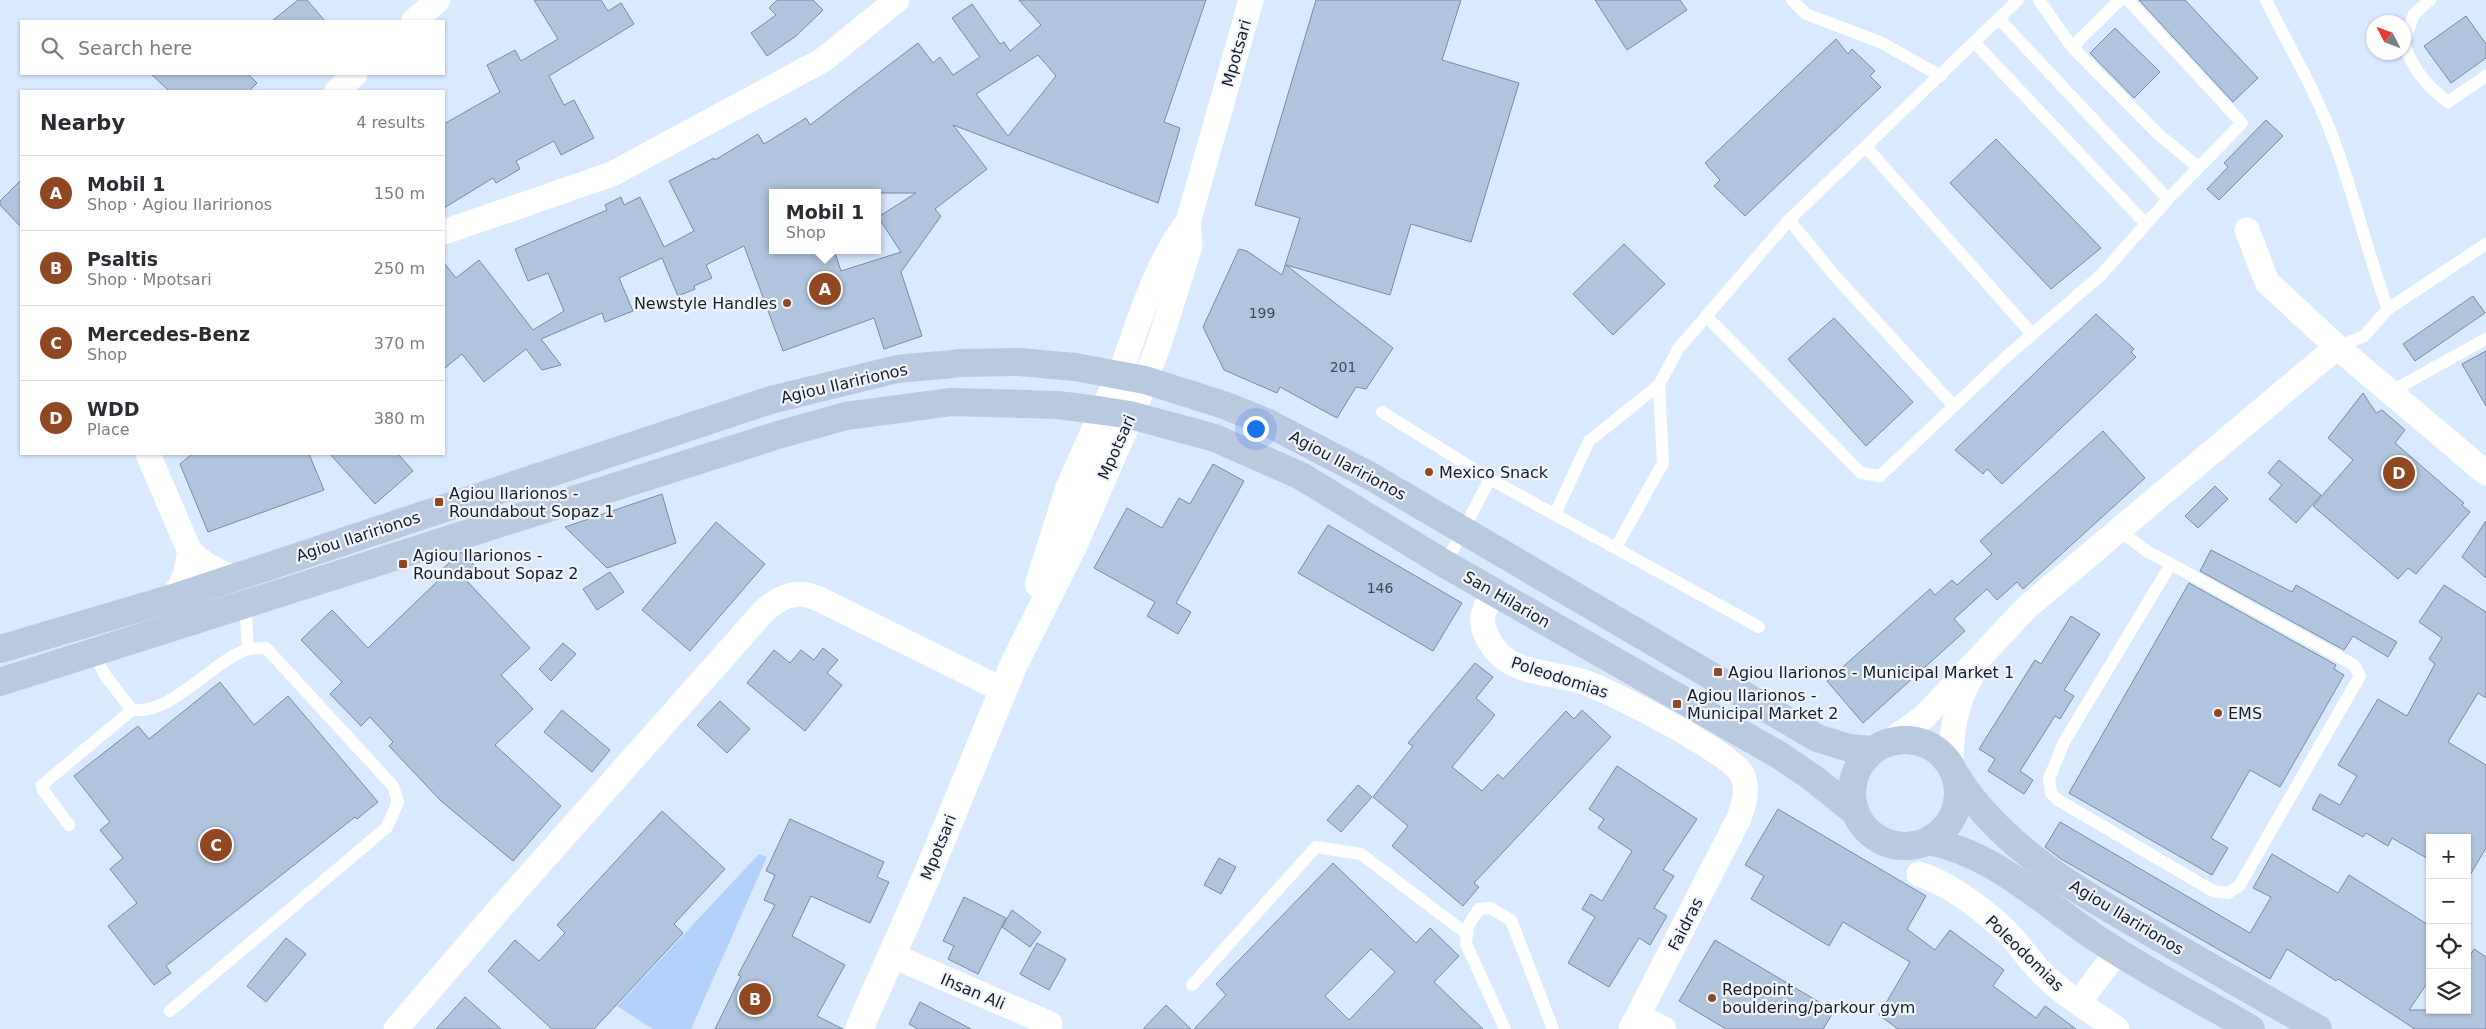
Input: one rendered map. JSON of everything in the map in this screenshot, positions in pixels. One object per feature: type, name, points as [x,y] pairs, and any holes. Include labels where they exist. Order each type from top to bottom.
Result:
[{"type":"main road","name":"Agiou Ilaririonos","points":[[0,649],[173,598],[230,577],[771,400],[897,369],[963,363],[1019,362],[1075,367],[1132,378],[1224,405],[1266,422],[1372,477],[1817,738],[1849,748],[1882,745]]},
{"type":"main road","name":"Agiou Ilaririonos","points":[[0,682],[94,654],[245,604],[778,435],[846,416],[897,408],[951,402],[1058,405],[1130,415],[1215,438],[1250,452],[1301,476],[1356,507]]},
{"type":"main road","name":"San Hilarion","points":[[1356,507],[1445,564],[1779,755],[1813,778],[1855,812]]},
{"type":"main road","points":[[1909,739],[1926,743],[1940,752],[1954,771],[1959,796],[1955,814],[1944,830],[1929,841],[1915,846],[1885,843],[1872,836],[1862,825],[1855,812],[1852,795],[1854,778],[1861,762],[1882,745],[1909,739]]},
{"type":"main road","name":"Agiou Ilaririonos","points":[[1954,771],[1986,818],[2003,834],[2051,869],[2134,922],[2318,1029]]},
{"type":"main road","name":"Agiou Ilaririonos","points":[[1929,841],[1960,848],[1989,863],[2117,952],[2251,1029]]},
{"type":"street","points":[[415,20],[438,0]]},
{"type":"street","points":[[445,232],[612,174],[823,60],[897,0]]},
{"type":"street","name":"Mpotsari","points":[[1014,664],[1069,489],[1104,411],[1160,344],[1190,246],[1188,222],[1251,0]]},
{"type":"street","points":[[338,90],[354,75]]},
{"type":"street","points":[[2247,230],[2267,282],[2337,347],[2486,473]]},
{"type":"street","points":[[1882,745],[1924,717],[2000,633],[2026,608],[2337,347]]},
{"type":"street","name":"Mpotsari","points":[[859,1029],[1014,664],[1074,544],[1130,415],[1132,378]]},
{"type":"street","points":[[148,455],[190,552],[208,566],[230,577]]},
{"type":"street","points":[[173,598],[185,576],[190,552]]},
{"type":"street","name":"Poleodomias","points":[[1494,592],[1483,616],[1485,630],[1490,643],[1498,653],[1516,664],[1602,689],[1723,756],[1742,774],[1745,784],[1746,794],[1738,818]]},
{"type":"street","points":[[396,1029],[496,913],[757,619],[782,598],[800,593],[817,598],[1003,690]]},
{"type":"street","points":[[1954,771],[1952,733],[1958,702],[1974,671],[2000,633]]},
{"type":"street","name":"Faidras","points":[[1635,1022],[1738,818]]},
{"type":"street","name":"Poleodomias","points":[[1919,874],[1938,880],[1998,925],[2040,971],[2117,1029]]},
{"type":"street","name":"Poleodomias","points":[[2079,1002],[2117,952]]},
{"type":"street","name":"Ihsan Ali","points":[[891,955],[1050,1024],[1049,1029]]},
{"type":"street","points":[[1635,1022],[1664,1029]]},
{"type":"lane","points":[[1792,0],[1806,14],[1880,42],[1941,76]]},
{"type":"lane","points":[[1555,514],[1589,441],[1659,385],[1678,349],[1789,220],[2018,0]]},
{"type":"lane","points":[[2039,0],[2072,47],[2158,134],[2198,167]]},
{"type":"lane","points":[[2072,47],[2120,0]]},
{"type":"lane","points":[[1706,316],[1861,473],[1880,476],[2032,334],[2101,275],[2145,223],[2242,123],[2128,0]]},
{"type":"lane","points":[[2266,0],[2330,128],[2346,172],[2372,266],[2388,309]]},
{"type":"lane","points":[[2411,23],[2414,14],[2430,0]]},
{"type":"lane","points":[[1999,19],[2168,199]]},
{"type":"lane","points":[[1974,42],[2145,223]]},
{"type":"lane","points":[[2410,60],[2431,88],[2448,102],[2486,76]]},
{"type":"lane","points":[[1866,147],[2032,334]]},
{"type":"lane","points":[[1789,220],[1836,277],[1954,406]]},
{"type":"lane","points":[[2337,347],[2364,336],[2388,309],[2486,244]]},
{"type":"lane","points":[[2390,392],[2486,339]]},
{"type":"lane","points":[[1616,547],[1664,463],[1659,385]]},
{"type":"lane","points":[[1382,412],[1490,479],[1759,627]]},
{"type":"lane","points":[[1445,564],[1490,479]]},
{"type":"lane","points":[[2119,530],[2148,552],[2171,564],[2354,665],[2360,676],[2355,688],[2239,886],[2228,892],[2213,891],[2058,800],[2051,793],[2049,778],[2064,742],[2171,564]]},
{"type":"lane","points":[[245,604],[248,650]]},
{"type":"lane","points":[[69,825],[43,790],[42,785],[132,710],[142,711],[163,704],[248,650],[266,648],[393,786],[398,802],[388,828],[170,1011]]},
{"type":"lane","points":[[94,654],[105,675],[132,710]]},
{"type":"lane","points":[[1192,985],[1316,847],[1361,854],[1467,934]]},
{"type":"lane","points":[[1505,1029],[1466,944],[1468,926],[1479,909],[1490,908],[1511,920],[1553,1029]]},
{"type":"shaded area","points":[[759,854],[767,857],[691,1029],[653,1029],[617,1006]]},
{"type":"building","points":[[298,0],[307,0],[324,20],[273,20]]},
{"type":"building","points":[[534,0],[601,0],[608,11],[621,3],[634,24],[549,76],[564,105],[574,100],[594,138],[561,155],[554,141],[516,161],[520,169],[496,183],[493,178],[445,207],[445,123],[500,92],[487,65],[515,50],[521,61],[558,39]]},
{"type":"building","points":[[777,0],[813,0],[823,10],[796,36],[767,56],[751,33],[776,15],[769,8]]},
{"type":"building","points":[[1019,0],[1206,0],[1164,122],[1180,128],[1158,203],[953,125],[987,169],[935,209],[941,216],[901,272],[922,336],[884,349],[874,318],[783,351],[744,246],[706,265],[712,278],[694,286],[695,289],[678,296],[662,258],[619,278],[633,311],[605,322],[602,313],[541,339],[561,365],[542,370],[526,349],[484,382],[462,354],[445,368],[445,264],[456,278],[479,260],[533,330],[564,311],[548,273],[528,281],[515,249],[607,210],[605,205],[621,197],[624,205],[640,197],[664,247],[694,231],[669,181],[714,158],[715,160],[758,134],[764,144],[806,118],[810,125],[918,43],[933,63],[940,57],[953,75],[980,57],[952,18],[972,4],[1000,44],[1004,42],[1010,51],[1041,25]],"holes":[[[1038,55],[1056,76],[1008,136],[976,94]]]},
{"type":"building","points":[[1316,0],[1461,0],[1442,60],[1519,83],[1471,242],[1411,224],[1390,295],[1286,265],[1393,348],[1366,389],[1356,387],[1337,418],[1280,387],[1277,393],[1224,370],[1203,327],[1239,249],[1247,251],[1282,275],[1300,218],[1255,205]]},
{"type":"building","points":[[1595,0],[1680,0],[1687,10],[1627,50]]},
{"type":"building","points":[[2139,0],[2185,0],[2258,78],[2233,102]]},
{"type":"building","points":[[2466,16],[2486,44],[2486,58],[2451,83],[2424,46]]},
{"type":"building","points":[[2115,28],[2160,72],[2134,98],[2090,53]]},
{"type":"building","points":[[1836,39],[1848,54],[1852,49],[1875,71],[1870,76],[1881,87],[1745,216],[1714,186],[1720,180],[1705,163]]},
{"type":"building","points":[[152,75],[249,75],[257,83],[250,90],[168,90]]},
{"type":"building","points":[[2266,120],[2283,136],[2219,200],[2207,189],[2228,167],[2224,163]]},
{"type":"building","points":[[1996,139],[2101,248],[2051,289],[1950,183]]},
{"type":"building","points":[[20,181],[20,226],[0,205],[0,201]]},
{"type":"building","points":[[1624,244],[1665,284],[1613,335],[1573,294]]},
{"type":"building","points":[[2473,296],[2485,313],[2415,361],[2403,344]]},
{"type":"building","points":[[2096,314],[2134,349],[2131,352],[2136,357],[2002,484],[1987,469],[1983,474],[1955,450]]},
{"type":"building","points":[[1834,318],[1913,402],[1866,446],[1788,359]]},
{"type":"building","points":[[2486,351],[2486,406],[2462,364]]},
{"type":"building","points":[[2363,393],[2376,413],[2382,410],[2405,430],[2395,443],[2464,503],[2462,505],[2470,512],[2416,574],[2408,568],[2398,579],[2313,506],[2353,460],[2328,438]]},
{"type":"building","points":[[2103,431],[2145,478],[2023,589],[2017,582],[1997,600],[1987,589],[1954,619],[1965,631],[1863,723],[1827,681],[1930,589],[1935,595],[1952,580],[1957,585],[1992,554],[1980,541]]},
{"type":"building","points":[[191,455],[309,455],[324,490],[208,532],[180,464]]},
{"type":"building","points":[[331,455],[399,455],[413,471],[375,504]]},
{"type":"building","points":[[2279,460],[2321,495],[2296,523],[2269,499],[2282,485],[2268,473]]},
{"type":"building","points":[[1213,464],[1244,481],[1176,603],[1191,612],[1178,634],[1147,616],[1155,602],[1094,568],[1127,508],[1162,528],[1179,498],[1190,504]]},
{"type":"building","points":[[2215,486],[2228,499],[2198,528],[2185,516]]},
{"type":"building","points":[[662,494],[676,543],[607,568],[565,527]]},
{"type":"building","points":[[2486,521],[2486,578],[2462,557]]},
{"type":"building","points":[[716,522],[765,564],[690,651],[642,610]]},
{"type":"building","points":[[1328,525],[1462,603],[1433,651],[1298,573]]},
{"type":"building","points":[[2211,550],[2292,592],[2296,585],[2397,642],[2388,657],[2353,636],[2344,650],[2200,571]]},
{"type":"building","points":[[461,552],[476,567],[464,578],[530,648],[501,675],[533,709],[495,745],[561,806],[513,861],[441,801],[389,746],[393,742],[370,717],[361,726],[330,694],[342,682],[301,640],[332,610],[368,648],[442,577],[438,573]]},
{"type":"building","points":[[610,572],[624,592],[597,610],[583,589]]},
{"type":"building","name":"EMS","points":[[2189,583],[2336,665],[2334,669],[2344,675],[2280,787],[2250,770],[2211,838],[2228,848],[2212,875],[2069,793]]},
{"type":"building","points":[[2444,585],[2486,612],[2486,698],[2478,693],[2448,742],[2486,765],[2486,848],[2471,873],[2471,834],[2426,834],[2426,858],[2392,838],[2388,846],[2366,833],[2363,837],[2312,809],[2320,794],[2340,805],[2357,776],[2338,765],[2378,699],[2407,716],[2435,664],[2429,659],[2442,638],[2419,622]]},
{"type":"building","points":[[2071,616],[2100,634],[2064,690],[2074,696],[2060,719],[2055,716],[2020,771],[2033,780],[2024,794],[1988,771],[1995,759],[1979,749],[2035,660],[2041,664]]},
{"type":"building","points":[[563,643],[576,654],[551,681],[539,669]]},
{"type":"building","points":[[823,648],[838,660],[827,673],[842,685],[805,731],[747,683],[774,650],[790,663],[801,650],[814,660]]},
{"type":"building","points":[[1475,663],[1493,677],[1476,698],[1495,715],[1452,767],[1482,791],[1498,774],[1503,779],[1566,711],[1574,719],[1582,710],[1611,737],[1474,883],[1479,887],[1463,906],[1392,846],[1408,826],[1373,797],[1413,746],[1408,743]]},
{"type":"building","points":[[220,682],[254,725],[288,696],[378,802],[357,819],[355,817],[166,966],[171,973],[154,985],[108,926],[137,903],[110,869],[123,858],[100,830],[110,822],[74,776],[138,726],[149,739]]},
{"type":"building","points":[[720,701],[750,729],[727,753],[697,725]]},
{"type":"building","points":[[562,710],[610,750],[592,772],[544,732]]},
{"type":"building","points":[[1617,766],[1697,819],[1663,870],[1674,876],[1654,908],[1667,916],[1650,945],[1639,938],[1609,987],[1568,963],[1595,917],[1582,909],[1591,894],[1602,901],[1632,851],[1598,828],[1604,819],[1589,809]]},
{"type":"building","points":[[1358,785],[1372,797],[1341,832],[1327,820]]},
{"type":"building","points":[[1778,809],[1926,896],[1907,929],[1935,950],[1950,930],[2004,970],[1993,986],[2036,1018],[2045,1006],[2076,1029],[1898,1029],[1879,1015],[1910,962],[1843,922],[1829,946],[1751,899],[1764,876],[1745,865]]},
{"type":"building","points":[[662,811],[725,869],[674,924],[683,933],[594,1029],[552,1029],[488,971],[515,940],[539,961],[565,933],[557,925]]},
{"type":"building","points":[[790,819],[884,862],[877,877],[889,882],[870,923],[811,896],[792,936],[845,965],[817,1016],[843,1029],[715,1029],[741,976],[738,975],[775,905],[764,900],[775,875],[766,871]]},
{"type":"building","points":[[2060,822],[2250,933],[2271,897],[2253,888],[2272,854],[2338,893],[2349,875],[2426,923],[2426,985],[2409,1010],[2426,1010],[2426,1014],[2471,1014],[2471,954],[2474,949],[2486,957],[2486,1029],[2415,1029],[2338,979],[2336,981],[2287,949],[2270,979],[2061,859],[2045,847]]},
{"type":"building","points":[[1219,858],[1236,867],[1221,894],[1204,885]]},
{"type":"building","points":[[1333,863],[1416,943],[1430,928],[1459,956],[1434,982],[1483,1029],[1194,1029],[1226,995],[1216,984]],"holes":[[[1371,949],[1395,972],[1349,1020],[1325,996]]]},
{"type":"building","points":[[964,897],[1006,918],[978,974],[948,959],[954,946],[943,941]]},
{"type":"building","points":[[1012,910],[1041,932],[1030,947],[1002,927]]},
{"type":"building","points":[[286,938],[306,954],[266,1002],[247,986]]},
{"type":"building","points":[[1715,940],[1834,1011],[1823,1029],[1726,1029],[1679,1001]]},
{"type":"building","points":[[1037,943],[1066,959],[1049,990],[1020,974]]},
{"type":"building","points":[[465,997],[501,1029],[436,1029]]},
{"type":"building","points":[[920,1002],[971,1029],[918,1029],[909,1024]]},
{"type":"building","points":[[1166,1005],[1191,1029],[1143,1029]]},
{"type":"place","name":"Mobil 1","points":[[825,289]]},
{"type":"place","name":"Newstyle Handles","points":[[787,303]]},
{"type":"place","name":"Mexico Snack","points":[[1429,472]]},
{"type":"place","name":"WDD","points":[[2399,473]]},
{"type":"place","name":"Agiou Ilarionos - Roundabout Sopaz 1","points":[[439,502]]},
{"type":"place","name":"Agiou Ilarionos - Roundabout Sopaz 2","points":[[403,564]]},
{"type":"place","name":"Agiou Ilarionos - Municipal Market 1","points":[[1718,672]]},
{"type":"place","name":"Agiou Ilarionos - Municipal Market 2","points":[[1677,704]]},
{"type":"place","name":"EMS","points":[[2218,713]]},
{"type":"place","name":"Mercedes-Benz","points":[[216,845]]},
{"type":"place","name":"Redpoint bouldering/parkour gym","points":[[1712,998]]},
{"type":"place","name":"Psaltis","points":[[755,999]]}]
